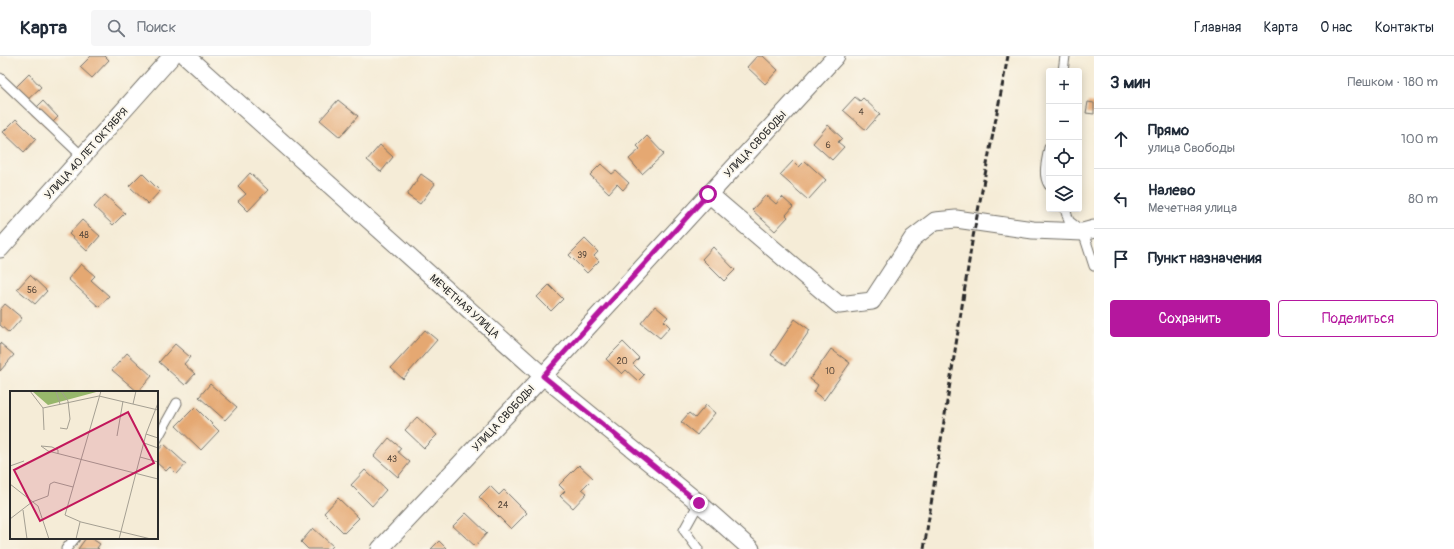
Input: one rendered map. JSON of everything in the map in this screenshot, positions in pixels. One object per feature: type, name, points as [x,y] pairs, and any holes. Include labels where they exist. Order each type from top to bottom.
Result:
[{"type":"street","name":"УЛИЦА 40 ЛЕТ ОКТЯБРЯ","points":[[0,249],[172,56]]},
{"type":"street","name":"МЕЧЕТНАЯ УЛИЦА","points":[[186,56],[543,376],[699,503],[751,549]]},
{"type":"street","name":"УЛИЦА СВОБОДЫ","points":[[380,549],[543,376],[708,194],[836,56]]},
{"type":"street","points":[[708,194],[839,305],[872,301],[914,238],[935,221],[956,219],[1033,230],[1088,230]]},
{"type":"lane","points":[[1063,68],[1065,56]]},
{"type":"lane","points":[[0,78],[83,157]]},
{"type":"lane","points":[[1046,164],[1046,176]]},
{"type":"lane","points":[[1066,212],[1069,221],[1088,230],[1094,266]]},
{"type":"lane","points":[[158,437],[176,403]]},
{"type":"lane","points":[[698,549],[684,530],[699,503]]},
{"type":"lane","points":[[66,549],[74,539]]},
{"type":"building","points":[[91,56],[105,56],[109,60],[92,78],[80,67]]},
{"type":"building","points":[[757,56],[763,56],[778,70],[765,84],[747,67]]},
{"type":"building","points":[[29,74],[41,87],[24,103],[12,91]]},
{"type":"building","points":[[855,97],[860,101],[863,98],[880,114],[866,130],[843,110]]},
{"type":"building","points":[[338,100],[358,116],[340,137],[320,120]]},
{"type":"building","points":[[43,101],[58,117],[47,128],[31,113]]},
{"type":"building","points":[[1088,102],[1094,103],[1094,114],[1086,113]]},
{"type":"building","points":[[16,119],[36,139],[24,152],[3,132]]},
{"type":"building","points":[[828,125],[842,138],[838,142],[844,147],[832,160],[813,143]]},
{"type":"building","points":[[647,136],[664,154],[642,174],[629,159],[640,149],[637,146]]},
{"type":"building","points":[[380,145],[393,157],[381,172],[367,160]]},
{"type":"building","points":[[793,161],[799,167],[805,161],[826,180],[808,200],[780,175]]},
{"type":"building","points":[[601,164],[612,174],[616,171],[629,183],[623,190],[617,184],[609,193],[590,175]]},
{"type":"building","points":[[142,173],[160,191],[148,204],[129,186]]},
{"type":"building","points":[[250,173],[268,190],[248,211],[238,201],[246,194],[238,186]]},
{"type":"building","points":[[421,174],[435,184],[420,204],[407,195]]},
{"type":"building","points":[[105,195],[125,213],[113,225],[94,207]]},
{"type":"building","points":[[766,195],[776,204],[782,197],[793,207],[786,215],[788,217],[775,231],[752,210]]},
{"type":"building","points":[[82,220],[100,236],[87,251],[69,234]]},
{"type":"building","points":[[585,239],[598,252],[594,256],[599,261],[587,273],[569,255]]},
{"type":"building","points":[[713,247],[735,270],[724,281],[702,259]]},
{"type":"building","points":[[81,264],[95,276],[91,280],[109,296],[99,307],[68,279]]},
{"type":"building","points":[[30,275],[47,291],[35,304],[17,289]]},
{"type":"building","points":[[549,285],[563,299],[551,311],[537,297]]},
{"type":"building","points":[[5,304],[22,318],[9,333],[0,325],[0,310]]},
{"type":"building","points":[[655,306],[668,317],[664,321],[670,327],[660,338],[641,323]]},
{"type":"building","points":[[795,319],[810,330],[786,365],[771,355]]},
{"type":"building","points":[[425,330],[437,340],[403,379],[391,368]]},
{"type":"building","points":[[623,342],[639,358],[633,364],[644,375],[638,381],[626,370],[622,374],[606,359]]},
{"type":"building","points":[[0,343],[14,355],[0,371]]},
{"type":"building","points":[[175,344],[190,357],[184,364],[195,374],[185,385],[159,362]]},
{"type":"building","points":[[831,349],[850,363],[824,400],[814,392],[818,385],[810,379]]},
{"type":"building","points":[[127,353],[152,376],[139,391],[137,391],[112,370]]},
{"type":"building","points":[[210,384],[237,407],[225,420],[199,397]]},
{"type":"building","points":[[706,405],[715,413],[697,435],[681,422],[689,413],[695,418]]},
{"type":"building","points":[[195,407],[219,431],[201,450],[176,426]]},
{"type":"building","points":[[417,417],[437,435],[424,448],[405,430]]},
{"type":"building","points":[[389,438],[401,448],[398,452],[410,462],[398,477],[374,456]]},
{"type":"building","points":[[164,444],[186,464],[177,474],[170,467],[166,471],[158,464],[158,451]]},
{"type":"building","points":[[579,465],[593,478],[582,489],[587,493],[573,508],[560,496],[565,491],[559,485]]},
{"type":"building","points":[[365,470],[386,490],[372,506],[351,485]]},
{"type":"building","points":[[490,486],[499,495],[504,490],[527,513],[511,529],[479,497]]},
{"type":"building","points":[[338,498],[359,518],[344,533],[324,513]]},
{"type":"building","points":[[466,513],[487,533],[475,546],[453,526]]},
{"type":"building","points":[[313,528],[333,546],[330,549],[308,549],[301,542]]},
{"type":"building","points":[[85,539],[92,539],[100,544],[97,548],[99,549],[78,549]]},
{"type":"building","points":[[439,541],[447,549],[431,549]]},
{"type":"railway","points":[[924,549],[972,242],[1008,56]]},
{"type":"route","points":[[699,503],[543,376],[708,194]]}]
